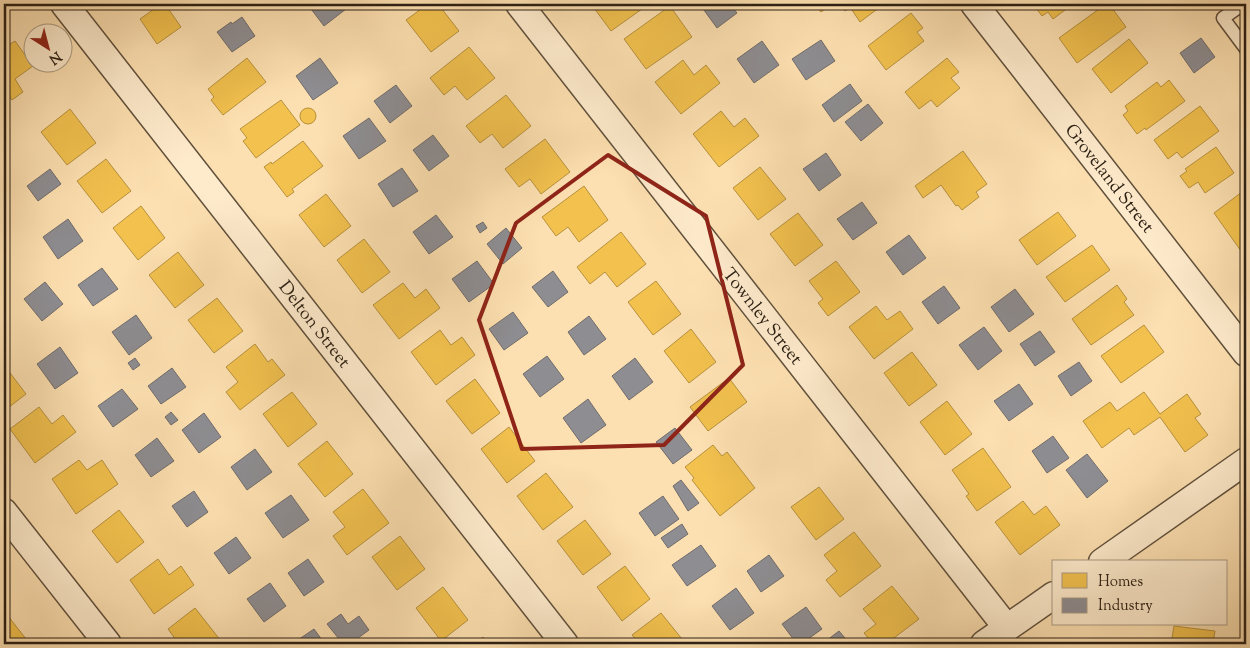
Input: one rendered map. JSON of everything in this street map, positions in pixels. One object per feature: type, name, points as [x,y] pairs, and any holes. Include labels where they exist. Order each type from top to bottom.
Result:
[{"type":"street","name":"Delton Street","points":[[64,4],[565,644]]},
{"type":"street","name":"Townley Street","points":[[519,4],[1007,628]]},
{"type":"street","name":"Groveland Street","points":[[974,4],[1246,353]]},
{"type":"street","points":[[1105,560],[1246,461]]},
{"type":"street","points":[[4,512],[108,644]]},
{"type":"street","points":[[984,644],[1052,596]]},
{"type":"lane","points":[[1243,4],[1223,18],[1246,49]]},
{"type":"highlighted area","points":[[608,155],[706,216],[743,365],[664,445],[522,449],[479,320],[516,223]]},
{"type":"building: Homes","points":[[161,4],[165,4],[181,27],[157,44],[140,19]]},
{"type":"building: Homes","points":[[428,4],[438,4],[459,31],[431,52],[406,20]]},
{"type":"building: Homes","points":[[591,4],[649,4],[611,31]]},
{"type":"building: Homes","points":[[814,4],[832,4],[821,12]]},
{"type":"building: Homes","points":[[840,4],[884,4],[860,22],[850,7],[845,11]]},
{"type":"building: Homes","points":[[1041,4],[1073,4],[1053,19],[1048,12],[1042,16],[1036,8]]},
{"type":"building: Homes","points":[[1106,4],[1109,4],[1126,27],[1077,63],[1059,38]]},
{"type":"building: Homes","points":[[670,6],[692,37],[646,69],[624,39]]},
{"type":"building: Homes","points":[[911,13],[923,28],[917,32],[924,41],[886,70],[868,46]]},
{"type":"building: Homes","points":[[1129,39],[1148,63],[1111,93],[1092,69]]},
{"type":"building: Homes","points":[[15,41],[22,51],[22,72],[25,72],[15,79],[23,92],[12,100],[4,88],[4,48]]},
{"type":"building: Homes","points":[[469,47],[495,78],[467,100],[455,86],[444,95],[430,78]]},
{"type":"building: Homes","points":[[247,58],[266,82],[223,115],[211,100],[214,97],[208,89]]},
{"type":"building: Homes","points":[[947,58],[959,72],[951,78],[960,88],[937,107],[931,100],[919,109],[905,92]]},
{"type":"building: Homes","points":[[683,60],[694,75],[706,65],[720,83],[681,114],[655,82]]},
{"type":"building: Homes","points":[[1169,80],[1185,101],[1146,130],[1145,128],[1137,134],[1123,115],[1128,111],[1125,106],[1157,82],[1161,87]]},
{"type":"building: Homes","points":[[506,95],[531,126],[503,148],[492,134],[480,143],[466,126]]},
{"type":"building: Homes","points":[[281,100],[300,125],[256,158],[243,141],[247,138],[240,129]]},
{"type":"building: Homes","points":[[1200,106],[1219,131],[1182,158],[1177,152],[1168,159],[1154,140]]},
{"type":"building: Homes","points":[[308,108],[314,110],[316,116],[314,122],[308,124],[302,122],[300,116],[302,110]]},
{"type":"building: Homes","points":[[70,109],[96,143],[67,165],[41,132]]},
{"type":"building: Homes","points":[[721,111],[734,127],[745,118],[759,136],[719,167],[693,134]]},
{"type":"building: Homes","points":[[545,139],[570,172],[541,194],[530,179],[519,187],[505,169]]},
{"type":"building: Homes","points":[[303,141],[323,166],[292,189],[294,192],[287,197],[264,167],[271,162],[272,164]]},
{"type":"building: Homes","points":[[1216,147],[1234,173],[1205,193],[1198,182],[1189,188],[1180,176],[1187,171],[1185,169]]},
{"type":"building: Homes","points":[[963,151],[987,184],[976,192],[979,197],[962,210],[958,205],[956,206],[941,185],[923,198],[915,186]]},
{"type":"building: Homes","points":[[106,159],[131,191],[102,213],[77,181]]},
{"type":"building: Homes","points":[[760,167],[786,199],[758,220],[733,188]]},
{"type":"building: Homes","points":[[584,186],[608,220],[579,242],[568,227],[556,236],[542,217]]},
{"type":"building: Homes","points":[[1246,189],[1246,258],[1214,213]]},
{"type":"building: Homes","points":[[326,194],[351,226],[324,247],[299,215]]},
{"type":"building: Homes","points":[[141,206],[165,238],[138,260],[113,228]]},
{"type":"building: Homes","points":[[1058,212],[1076,236],[1037,265],[1019,240]]},
{"type":"building: Homes","points":[[798,213],[823,245],[795,266],[770,234]]},
{"type":"building: Homes","points":[[621,232],[646,264],[617,287],[605,272],[590,284],[577,267]]},
{"type":"building: Homes","points":[[364,239],[390,272],[362,293],[337,260]]},
{"type":"building: Homes","points":[[1092,245],[1110,270],[1065,302],[1046,277]]},
{"type":"building: Homes","points":[[178,252],[204,285],[175,308],[149,275]]},
{"type":"building: Homes","points":[[836,261],[860,292],[828,316],[818,303],[823,299],[809,281]]},
{"type":"building: Homes","points":[[656,281],[681,314],[653,335],[628,302]]},
{"type":"building: Homes","points":[[403,283],[415,298],[426,289],[440,308],[399,339],[373,305]]},
{"type":"building: Homes","points":[[1117,285],[1127,299],[1124,302],[1134,315],[1091,345],[1072,319]]},
{"type":"building: Homes","points":[[217,298],[243,331],[214,353],[188,320]]},
{"type":"building: Homes","points":[[876,306],[887,320],[900,311],[913,329],[874,359],[849,327]]},
{"type":"building: Homes","points":[[1144,325],[1164,352],[1121,383],[1101,356]]},
{"type":"building: Homes","points":[[691,329],[716,362],[689,383],[664,351]]},
{"type":"building: Homes","points":[[440,330],[451,345],[462,337],[475,355],[436,385],[411,352]]},
{"type":"building: Homes","points":[[255,344],[268,362],[272,359],[285,375],[240,410],[226,392],[238,382],[226,367]]},
{"type":"building: Homes","points":[[912,352],[937,385],[909,406],[884,373]]},
{"type":"building: Homes","points":[[4,365],[26,394],[4,411]]},
{"type":"building: Homes","points":[[729,378],[747,402],[708,431],[690,407]]},
{"type":"building: Homes","points":[[475,379],[500,413],[472,434],[446,401]]},
{"type":"building: Homes","points":[[292,392],[317,424],[288,447],[263,414]]},
{"type":"building: Homes","points":[[1144,392],[1160,414],[1187,394],[1201,414],[1195,418],[1208,435],[1185,452],[1160,417],[1134,435],[1129,428],[1102,448],[1083,421],[1110,402],[1117,411]]},
{"type":"building: Homes","points":[[947,401],[972,434],[945,455],[920,422]]},
{"type":"building: Homes","points":[[39,407],[52,424],[63,415],[76,432],[35,463],[10,429]]},
{"type":"building: Homes","points":[[509,427],[535,461],[507,483],[481,449]]},
{"type":"building: Homes","points":[[327,441],[353,474],[325,497],[298,464]]},
{"type":"building: Homes","points":[[713,445],[722,456],[727,452],[755,488],[720,516],[692,480],[694,478],[685,467]]},
{"type":"building: Homes","points":[[983,448],[1011,487],[977,511],[966,496],[969,494],[952,470]]},
{"type":"building: Homes","points":[[79,460],[87,470],[102,460],[118,484],[76,514],[52,479]]},
{"type":"building: Homes","points":[[546,473],[573,507],[543,530],[517,496]]},
{"type":"building: Homes","points":[[819,487],[844,519],[816,540],[791,507]]},
{"type":"building: Homes","points":[[363,489],[389,523],[347,555],[333,536],[345,527],[333,512]]},
{"type":"building: Homes","points":[[1023,501],[1034,515],[1046,506],[1060,525],[1020,555],[995,522]]},
{"type":"building: Homes","points":[[119,510],[144,542],[117,563],[92,531]]},
{"type":"building: Homes","points":[[585,520],[611,554],[583,575],[557,541]]},
{"type":"building: Homes","points":[[854,532],[881,566],[840,597],[826,580],[837,571],[824,555]]},
{"type":"building: Homes","points":[[400,536],[425,569],[397,590],[372,557]]},
{"type":"building: Homes","points":[[158,559],[169,575],[181,566],[194,585],[154,614],[130,580]]},
{"type":"building: Homes","points":[[625,566],[650,599],[622,621],[597,587]]},
{"type":"building: Homes","points":[[892,586],[919,619],[886,644],[873,644],[864,633],[876,624],[863,609]]},
{"type":"building: Homes","points":[[443,587],[468,620],[441,641],[416,608]]},
{"type":"building: Homes","points":[[195,608],[221,641],[216,644],[179,644],[168,629]]},
{"type":"building: Homes","points":[[661,613],[686,644],[640,644],[632,635]]},
{"type":"building: Homes","points":[[8,616],[30,644],[4,644],[4,619]]},
{"type":"building: Homes","points":[[1174,626],[1215,631],[1213,644],[1171,644]]},
{"type":"building: Homes","points":[[483,637],[489,644],[474,644]]},
{"type":"building: Homes","points":[[1126,638],[1131,644],[1118,644]]},
{"type":"building: Industry","points":[[309,4],[342,4],[346,9],[324,26]]},
{"type":"building: Industry","points":[[704,4],[730,4],[737,13],[717,28],[701,6]]},
{"type":"building: Industry","points":[[242,17],[255,36],[232,52],[217,32]]},
{"type":"building: Industry","points":[[1201,38],[1215,57],[1194,73],[1180,53]]},
{"type":"building: Industry","points":[[821,40],[835,61],[806,80],[792,59]]},
{"type":"building: Industry","points":[[762,41],[779,65],[754,83],[737,59]]},
{"type":"building: Industry","points":[[320,58],[338,83],[313,100],[296,76]]},
{"type":"building: Industry","points":[[850,84],[862,101],[834,122],[822,105]]},
{"type":"building: Industry","points":[[396,85],[412,106],[390,123],[374,101]]},
{"type":"building: Industry","points":[[868,104],[883,123],[861,141],[845,122]]},
{"type":"building: Industry","points":[[369,118],[386,141],[359,159],[343,136]]},
{"type":"building: Industry","points":[[433,135],[449,156],[429,171],[413,150]]},
{"type":"building: Industry","points":[[826,153],[841,175],[819,191],[803,169]]},
{"type":"building: Industry","points":[[402,168],[418,191],[393,207],[378,184]]},
{"type":"building: Industry","points":[[50,169],[61,184],[38,201],[27,186]]},
{"type":"building: Industry","points":[[862,202],[877,223],[853,240],[837,219]]},
{"type":"building: Industry","points":[[436,215],[453,237],[429,254],[413,232]]},
{"type":"building: Industry","points":[[68,219],[83,241],[58,259],[43,237]]},
{"type":"building: Industry","points":[[483,222],[487,228],[480,233],[476,226]]},
{"type":"building: Industry","points":[[506,228],[522,248],[503,264],[487,244]]},
{"type":"building: Industry","points":[[909,235],[926,258],[903,275],[886,252]]},
{"type":"building: Industry","points":[[477,261],[494,284],[469,302],[452,279]]},
{"type":"building: Industry","points":[[4,268],[10,278],[4,283]]},
{"type":"building: Industry","points":[[102,268],[118,289],[93,306],[78,285]]},
{"type":"building: Industry","points":[[553,271],[568,292],[548,307],[532,287]]},
{"type":"building: Industry","points":[[45,282],[63,304],[42,321],[24,299]]},
{"type":"building: Industry","points":[[944,286],[960,308],[938,324],[922,302]]},
{"type":"building: Industry","points":[[1015,289],[1034,314],[1009,332],[991,307]]},
{"type":"building: Industry","points":[[513,312],[528,333],[504,350],[489,329]]},
{"type":"building: Industry","points":[[136,315],[152,338],[129,355],[112,332]]},
{"type":"building: Industry","points":[[589,316],[606,339],[584,355],[568,332]]},
{"type":"building: Industry","points":[[984,327],[1002,351],[978,370],[959,345]]},
{"type":"building: Industry","points":[[1040,331],[1055,352],[1035,366],[1020,344]]},
{"type":"building: Industry","points":[[60,347],[78,373],[55,389],[37,364]]},
{"type":"building: Industry","points":[[547,356],[564,379],[540,397],[523,374]]},
{"type":"building: Industry","points":[[135,358],[140,365],[133,370],[128,363]]},
{"type":"building: Industry","points":[[635,358],[653,382],[629,400],[612,376]]},
{"type":"building: Industry","points":[[1079,362],[1092,381],[1071,396],[1058,376]]},
{"type":"building: Industry","points":[[172,368],[186,387],[161,404],[148,386]]},
{"type":"building: Industry","points":[[1019,384],[1033,404],[1009,421],[994,401]]},
{"type":"building: Industry","points":[[122,389],[138,409],[113,427],[98,406]]},
{"type":"building: Industry","points":[[588,399],[606,425],[581,443],[563,418]]},
{"type":"building: Industry","points":[[171,412],[178,420],[171,425],[165,417]]},
{"type":"building: Industry","points":[[204,413],[221,437],[199,453],[182,430]]},
{"type":"building: Industry","points":[[675,428],[692,450],[673,464],[656,442]]},
{"type":"building: Industry","points":[[1053,436],[1069,458],[1047,473],[1032,451]]},
{"type":"building: Industry","points":[[157,438],[174,461],[151,477],[135,455]]},
{"type":"building: Industry","points":[[255,449],[272,472],[247,490],[231,467]]},
{"type":"building: Industry","points":[[1087,454],[1108,481],[1087,498],[1066,470]]},
{"type":"building: Industry","points":[[681,480],[699,503],[688,511],[673,486]]},
{"type":"building: Industry","points":[[194,491],[208,512],[187,527],[172,506]]},
{"type":"building: Industry","points":[[291,495],[309,520],[283,538],[265,513]]},
{"type":"building: Industry","points":[[663,496],[679,519],[655,536],[639,513]]},
{"type":"building: Industry","points":[[682,524],[688,534],[668,548],[661,538]]},
{"type":"building: Industry","points":[[236,537],[251,558],[229,574],[214,553]]},
{"type":"building: Industry","points":[[701,545],[716,566],[687,586],[672,565]]},
{"type":"building: Industry","points":[[769,555],[784,576],[761,592],[747,571]]},
{"type":"building: Industry","points":[[308,559],[324,582],[304,596],[288,573]]},
{"type":"building: Industry","points":[[270,583],[286,606],[264,622],[247,599]]},
{"type":"building: Industry","points":[[736,588],[754,613],[730,630],[712,606]]},
{"type":"building: Industry","points":[[806,607],[822,629],[801,644],[797,644],[782,624]]},
{"type":"building: Industry","points":[[341,614],[348,624],[359,616],[369,630],[350,644],[343,644],[327,624]]},
{"type":"building: Industry","points":[[314,629],[325,644],[292,644]]},
{"type":"building: Industry","points":[[839,631],[850,644],[822,644]]}]
